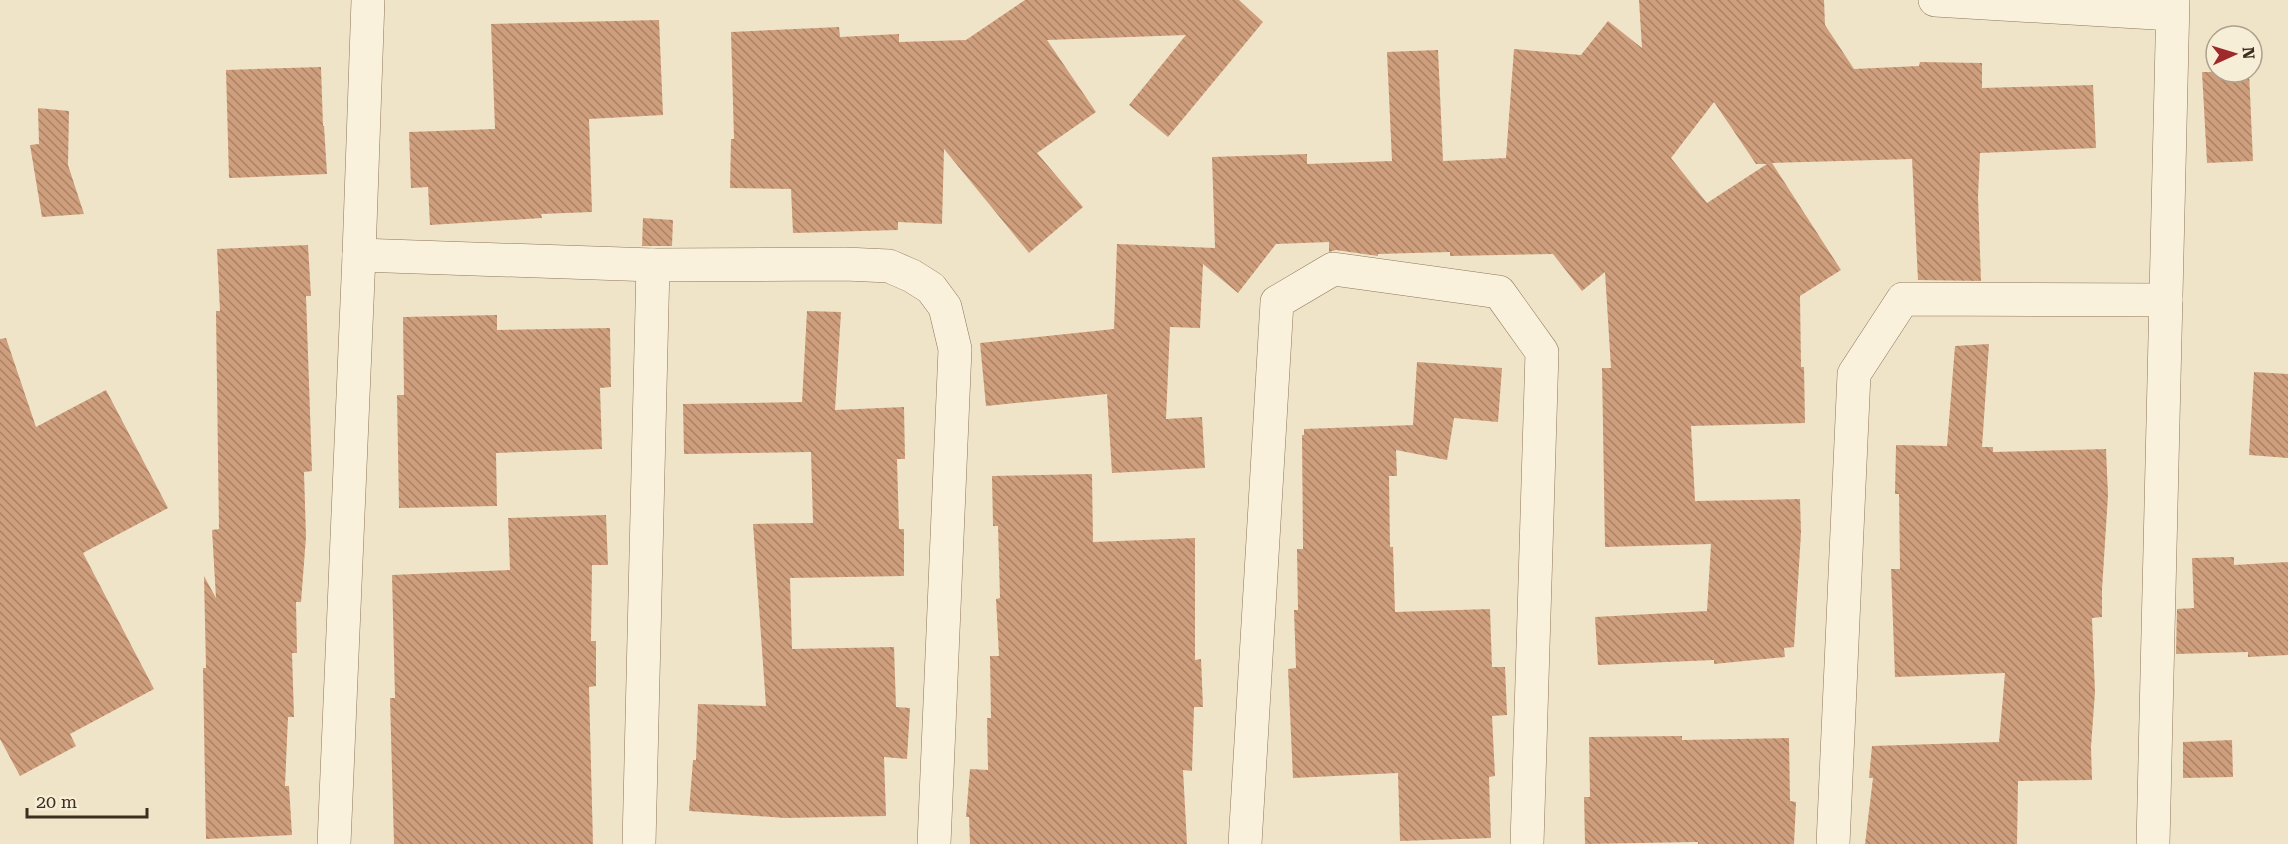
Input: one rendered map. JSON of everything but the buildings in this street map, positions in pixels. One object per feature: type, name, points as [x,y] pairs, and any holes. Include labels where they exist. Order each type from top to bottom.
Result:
[{"type":"street","points":[[334,844],[368,0]]},
{"type":"street","points":[[1935,0],[2172,7],[2153,844]]},
{"type":"street","points":[[359,255],[653,265],[845,264],[889,266],[912,276],[931,288],[945,307],[955,349],[934,844]]},
{"type":"street","points":[[639,844],[653,265]]},
{"type":"street","points":[[1245,844],[1277,302],[1333,269],[1499,292],[1542,352],[1527,844]]},
{"type":"street","points":[[1833,844],[1854,374],[1903,299],[2166,300]]}]
